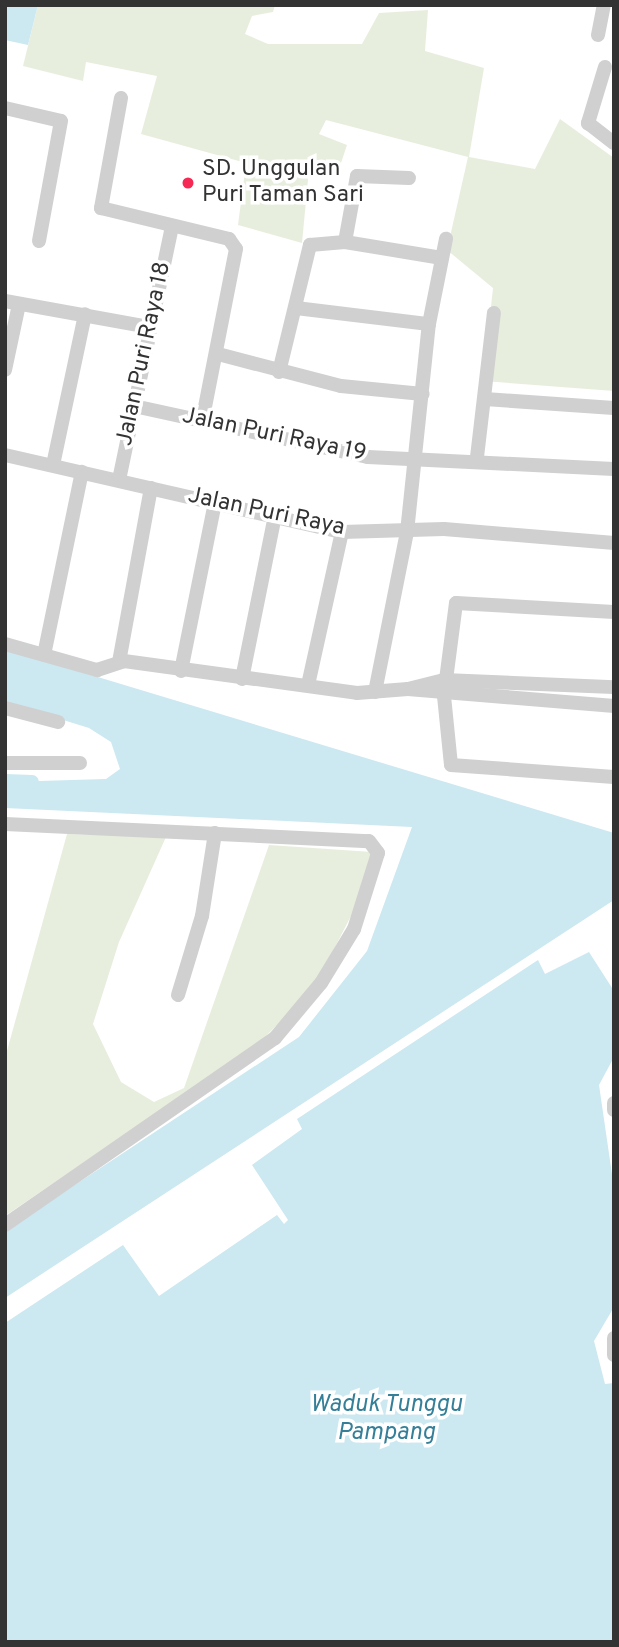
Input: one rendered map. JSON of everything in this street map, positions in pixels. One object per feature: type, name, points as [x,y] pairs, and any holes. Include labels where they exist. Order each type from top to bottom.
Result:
[{"type":"street","points":[[598,35],[604,5]]},
{"type":"street","points":[[605,68],[588,124],[614,142]]},
{"type":"street","points":[[121,98],[102,208],[234,243],[218,354],[202,422]]},
{"type":"street","points":[[5,108],[61,121],[39,241]]},
{"type":"street","points":[[345,242],[357,176],[408,178]]},
{"type":"street","name":"Jalan Puri Raya 18","points":[[118,480],[172,227]]},
{"type":"street","points":[[375,692],[407,532],[429,324],[446,239]]},
{"type":"street","points":[[279,372],[313,243],[345,242],[442,258]]},
{"type":"street","points":[[5,370],[12,303],[150,327]]},
{"type":"street","points":[[296,308],[429,324]]},
{"type":"street","points":[[477,457],[494,313]]},
{"type":"street","points":[[53,465],[85,314]]},
{"type":"street","points":[[218,354],[279,372],[423,394]]},
{"type":"street","points":[[485,399],[614,408]]},
{"type":"street","name":"Jalan Puri Raya 19","points":[[134,406],[353,454],[416,458],[477,457],[614,469]]},
{"type":"street","name":"Jalan Puri Raya","points":[[5,455],[342,532],[407,532],[614,543]]},
{"type":"street","points":[[44,655],[82,472]]},
{"type":"street","points":[[119,662],[151,488]]},
{"type":"street","points":[[181,671],[215,502]]},
{"type":"street","points":[[242,679],[275,516]]},
{"type":"street","points":[[308,685],[342,532]]},
{"type":"street","points":[[614,612],[459,601],[444,680],[451,765],[614,777]]},
{"type":"street","points":[[5,644],[97,670],[119,662],[242,679],[375,692],[408,689],[444,680],[614,687]]},
{"type":"street","points":[[408,689],[444,696],[614,706]]},
{"type":"street","points":[[5,708],[58,722]]},
{"type":"street","points":[[5,762],[80,763]]},
{"type":"street","points":[[5,824],[215,833],[377,845],[377,867],[354,929],[321,983],[275,1038],[5,1225]]},
{"type":"street","points":[[177,995],[202,916],[215,833]]},
{"type":"street","points":[[614,1103],[614,1110]]},
{"type":"street","points":[[614,1338],[614,1355]]},
{"type":"green space","points":[[38,5],[275,5],[273,12],[252,16],[245,34],[268,44],[362,44],[379,13],[428,10],[425,51],[484,68],[469,157],[535,169],[560,119],[614,158],[614,391],[483,381],[493,288],[447,250],[468,157],[326,120],[319,134],[347,145],[341,163],[310,159],[302,243],[238,225],[246,163],[141,134],[157,76],[86,62],[83,81],[23,66]]},
{"type":"green space","points":[[67,834],[166,837],[119,942],[93,1024],[121,1082],[154,1102],[184,1088],[269,845],[372,852],[375,869],[314,988],[259,1043],[5,1216],[5,1058]]},
{"type":"water","points":[[5,5],[38,5],[28,45],[5,40]]},
{"type":"water","points":[[5,649],[614,833],[614,900],[5,1298],[5,1231],[299,1037],[367,951],[412,827],[5,808],[5,782],[106,779],[120,769],[111,742],[89,728],[5,702]]},
{"type":"water","name":"Waduk Tunggu Pampang","points":[[589,952],[614,991],[614,1057],[599,1085],[614,1188],[614,1307],[594,1341],[605,1384],[614,1383],[614,1642],[5,1642],[5,1323],[123,1245],[159,1296],[277,1215],[284,1224],[288,1220],[252,1165],[302,1129],[297,1119],[538,960],[545,974]]},
{"type":"waterway","points":[[5,781],[32,782]]},
{"type":"place","name":"SD. Unggulan Puri Taman Sari","points":[[188,183]]}]
